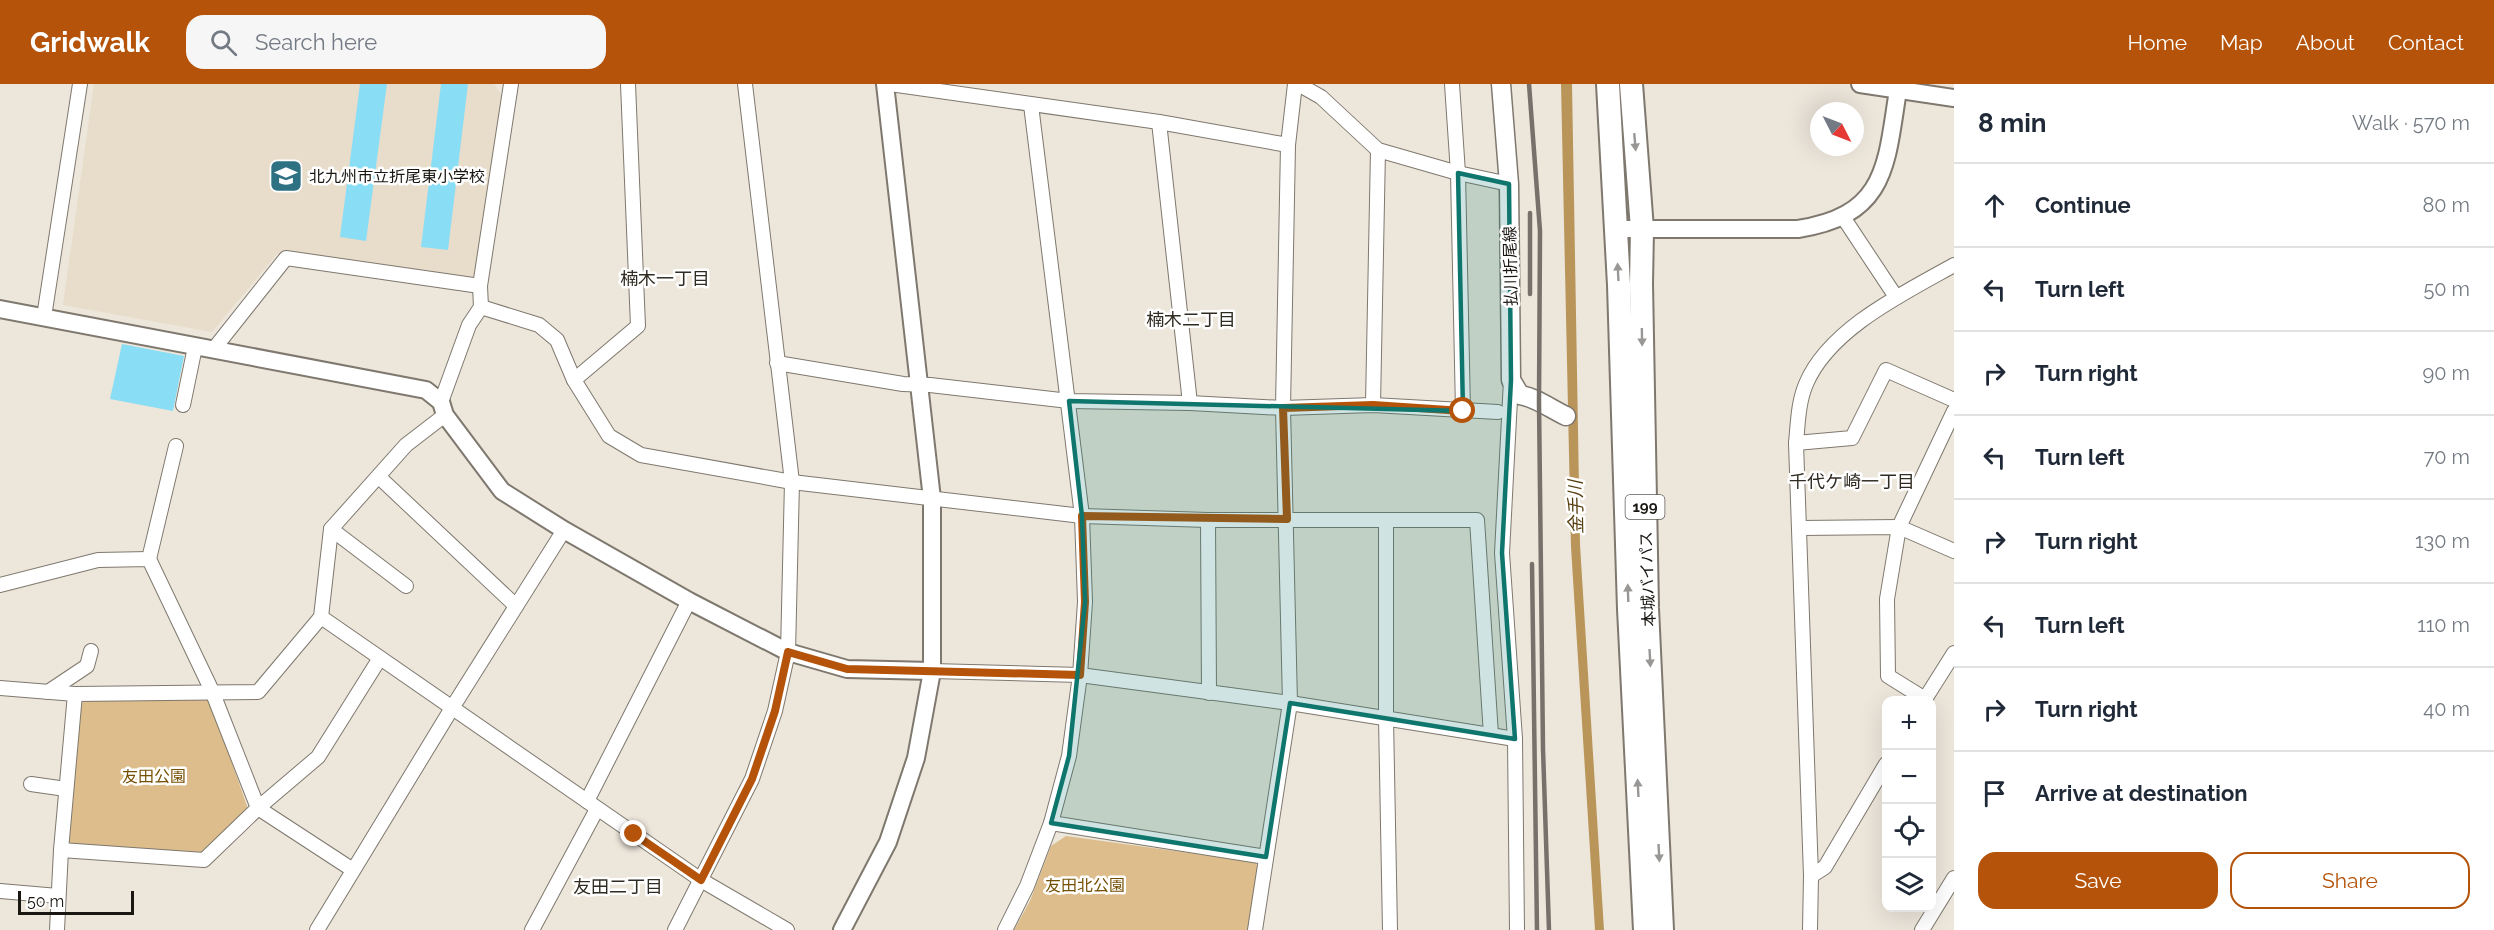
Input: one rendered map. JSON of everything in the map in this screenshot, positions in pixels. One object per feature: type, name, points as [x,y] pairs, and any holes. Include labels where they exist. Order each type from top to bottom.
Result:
[{"type":"highway","name":"本城バイパス","points":[[1608,84],[1616,229],[1629,609],[1645,930]]},
{"type":"highway","name":"本城バイパス","points":[[1631,84],[1642,229],[1641,295],[1647,608],[1662,930]]},
{"type":"main road","name":"払川折尾線","points":[[1501,84],[1509,184],[1511,380]]},
{"type":"main road","points":[[1511,380],[1520,394],[1530,396],[1566,416]]},
{"type":"street","points":[[44,317],[80,84]]},
{"type":"street","points":[[0,688],[75,694],[172,694],[212,691],[258,693],[321,617],[331,529],[406,445],[443,408],[469,325],[481,308],[480,286],[511,84]]},
{"type":"street","points":[[574,380],[638,326],[628,84]]},
{"type":"street","points":[[675,930],[752,779],[775,711],[788,652],[792,482],[745,84]]},
{"type":"street","points":[[842,930],[888,842],[916,758],[932,671],[932,499],[917,384],[885,84]]},
{"type":"street","points":[[890,84],[1159,122],[1288,145]]},
{"type":"street","points":[[1255,930],[1290,703],[1283,408],[1288,145],[1296,84],[1321,97],[1378,150],[1458,173],[1509,184]]},
{"type":"street","points":[[1452,84],[1458,173],[1463,411]]},
{"type":"street","points":[[1860,84],[1898,87],[1954,98]]},
{"type":"street","points":[[1616,229],[1797,229],[1821,225],[1843,217],[1859,206],[1873,190],[1884,168],[1898,87]]},
{"type":"street","points":[[1005,930],[1027,886],[1051,823],[1070,756],[1080,675],[1085,602],[1082,516],[1031,105]]},
{"type":"street","points":[[1159,122],[1190,403]]},
{"type":"street","points":[[1373,405],[1378,150]]},
{"type":"street","points":[[1843,217],[1896,297]]},
{"type":"street","points":[[213,350],[286,258],[480,286]]},
{"type":"street","points":[[1810,930],[1811,876],[1801,528],[1796,443],[1798,415],[1806,384],[1825,354],[1851,329],[1896,297],[1954,265]]},
{"type":"street","points":[[481,308],[539,325],[557,340],[574,380],[609,436],[641,455],[792,482],[1082,516],[1208,520],[1477,520],[1491,735]]},
{"type":"street","points":[[0,309],[426,390],[443,408],[502,491],[564,530],[689,601],[788,652],[847,669],[1080,675],[1290,703],[1515,739]]},
{"type":"street","points":[[183,405],[195,347]]},
{"type":"street","points":[[777,363],[903,384],[1069,401],[1190,403],[1283,408],[1373,405],[1498,412]]},
{"type":"street","points":[[1796,443],[1852,438],[1886,370],[1954,400]]},
{"type":"street","points":[[1511,380],[1502,553],[1515,739],[1517,930]]},
{"type":"street","points":[[1919,696],[1888,676],[1887,599],[1899,527],[1954,411]]},
{"type":"street","points":[[176,446],[149,560],[212,691],[258,808],[353,870]]},
{"type":"street","points":[[379,477],[516,606]]},
{"type":"street","points":[[1208,520],[1209,693]]},
{"type":"street","points":[[1386,520],[1386,718],[1390,930]]},
{"type":"street","points":[[1801,528],[1899,527],[1954,551]]},
{"type":"street","points":[[331,529],[406,586]]},
{"type":"street","points":[[317,930],[564,530]]},
{"type":"street","points":[[0,585],[98,560],[149,560]]},
{"type":"street","points":[[532,930],[689,601]]},
{"type":"street","points":[[321,617],[701,880],[787,930]]},
{"type":"street","points":[[48,692],[87,666],[91,651]]},
{"type":"street","points":[[1927,696],[1954,653]]},
{"type":"street","points":[[61,850],[204,860],[258,808],[318,757],[381,658]]},
{"type":"street","points":[[57,930],[61,850],[75,694]]},
{"type":"street","points":[[1811,876],[1825,867],[1882,772]]},
{"type":"street","points":[[31,784],[66,789]]},
{"type":"street","points":[[1051,823],[1266,857]]},
{"type":"street","points":[[1922,930],[1954,878]]},
{"type":"street","points":[[0,891],[58,896]]},
{"type":"highlighted area","points":[[1458,173],[1509,184],[1511,380],[1502,553],[1515,739],[1290,703],[1266,857],[1051,823],[1069,756],[1085,602],[1082,516],[1069,401],[1463,411]]},
{"type":"shaded area","name":"北九州市立折尾東小学校","points":[[94,84],[494,84],[503,97],[476,279],[277,254],[212,332],[63,305]]},
{"type":"green space","name":"友田公園","points":[[209,697],[248,809],[203,856],[67,847],[77,708],[84,701]]},
{"type":"green space","name":"友田北公園","points":[[1066,836],[1255,862],[1259,869],[1247,930],[1014,930],[1030,901],[1051,846]]},
{"type":"water","name":"金手川","points":[[1561,84],[1572,84],[1580,545],[1604,930],[1595,930],[1571,547]]},
{"type":"building","points":[[360,84],[387,84],[366,241],[340,237]]},
{"type":"building","points":[[441,84],[468,84],[448,250],[421,247]]},
{"type":"building","points":[[122,344],[184,356],[173,411],[110,399]]},
{"type":"railway","points":[[1529,84],[1540,231],[1539,403],[1543,749],[1549,930]]},
{"type":"railway","points":[[1530,213],[1530,294]]},
{"type":"railway","points":[[1532,564],[1537,930]]},
{"type":"place","name":"北九州市立折尾東小学校","points":[[286,176]]},
{"type":"district","name":"楠木一丁目","points":[[665,279]]},
{"type":"district","name":"楠木二丁目","points":[[1191,320]]},
{"type":"district","name":"千代ケ崎一丁目","points":[[1852,482]]},
{"type":"district","name":"友田二丁目","points":[[618,887]]},
{"type":"route","points":[[634,834],[701,880],[752,779],[775,711],[788,652],[847,669],[1080,675],[1085,602],[1082,516],[1208,520],[1287,519],[1283,408],[1373,405],[1463,411]]}]
